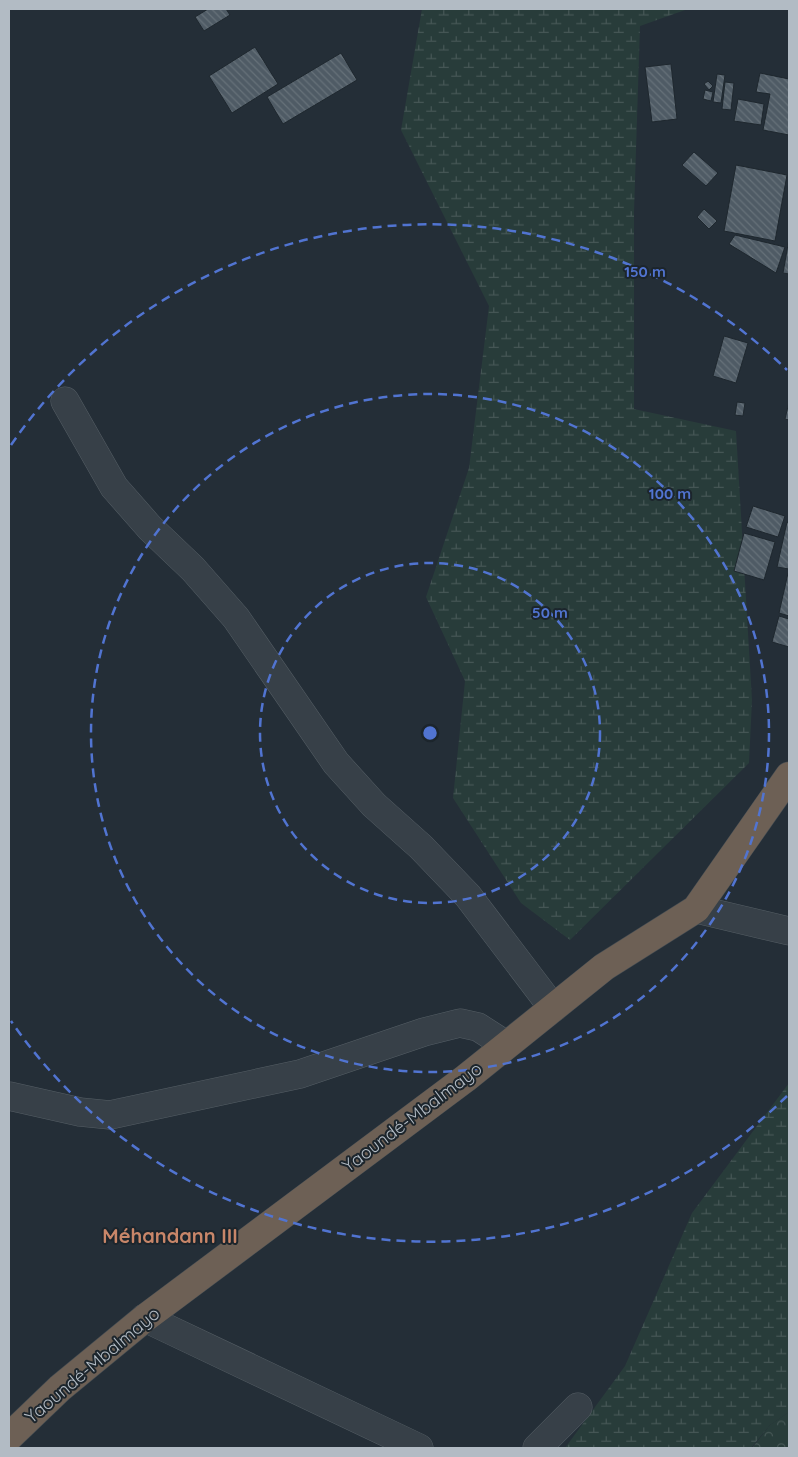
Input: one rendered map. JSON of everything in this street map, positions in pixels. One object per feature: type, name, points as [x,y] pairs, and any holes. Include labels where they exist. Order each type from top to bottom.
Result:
[{"type":"highway","name":"Yaoundé-Mbalmayo","points":[[9,1436],[60,1388],[145,1318],[458,1083],[604,967],[696,909],[789,776]]},
{"type":"street","points":[[65,400],[114,486],[150,528],[193,568],[236,618],[336,763],[374,805],[421,847],[468,896],[553,1008]]},
{"type":"street","points":[[696,909],[789,931]]},
{"type":"street","points":[[9,1096],[80,1112],[110,1114],[300,1074],[424,1032],[460,1023],[478,1027],[506,1045]]},
{"type":"street","points":[[145,1318],[419,1448]]},
{"type":"street","points":[[537,1448],[578,1407]]},
{"type":"green space","points":[[422,9],[688,9],[640,26],[634,212],[634,409],[736,431],[752,700],[749,763],[570,940],[521,903],[453,798],[465,681],[426,597],[469,468],[489,306],[401,130]]},
{"type":"green space","points":[[789,1083],[789,1412],[770,1425],[751,1448],[565,1448],[625,1366],[692,1213]]},
{"type":"green space","points":[[789,1412],[789,1448],[752,1448],[770,1425]]},
{"type":"building","points":[[208,9],[226,9],[230,15],[204,31],[195,17]]},
{"type":"building","points":[[255,47],[278,84],[232,113],[209,76]]},
{"type":"building","points":[[341,53],[357,80],[283,124],[267,97]]},
{"type":"building","points":[[671,64],[677,119],[652,122],[645,67]]},
{"type":"building","points":[[760,73],[789,79],[789,135],[763,130],[770,94],[756,92]]},
{"type":"building","points":[[717,74],[725,75],[721,103],[713,102]]},
{"type":"building","points":[[708,81],[713,86],[709,90],[704,84]]},
{"type":"building","points":[[725,82],[734,83],[731,110],[722,109]]},
{"type":"building","points":[[705,90],[713,92],[711,101],[703,99]]},
{"type":"building","points":[[738,99],[764,104],[761,125],[734,121]]},
{"type":"building","points":[[694,152],[718,173],[706,186],[682,165]]},
{"type":"building","points":[[736,165],[787,175],[775,241],[724,231]]},
{"type":"building","points":[[704,209],[717,221],[709,229],[697,217]]},
{"type":"building","points":[[735,235],[785,247],[776,273],[729,244]]},
{"type":"building","points":[[789,239],[789,274],[783,273]]},
{"type":"building","points":[[724,336],[748,343],[736,383],[713,376]]},
{"type":"building","points":[[737,402],[745,403],[743,416],[735,415]]},
{"type":"building","points":[[789,402],[789,420],[785,419]]},
{"type":"building","points":[[753,506],[785,516],[778,537],[746,527]]},
{"type":"building","points":[[787,522],[789,523],[789,569],[777,567]]},
{"type":"building","points":[[744,533],[775,542],[764,580],[734,571]]},
{"type":"building","points":[[789,574],[789,616],[779,613]]},
{"type":"building","points":[[779,616],[789,619],[789,647],[772,642]]},
{"type":"district","name":"Méhandann III","points":[[170,1235]]}]
